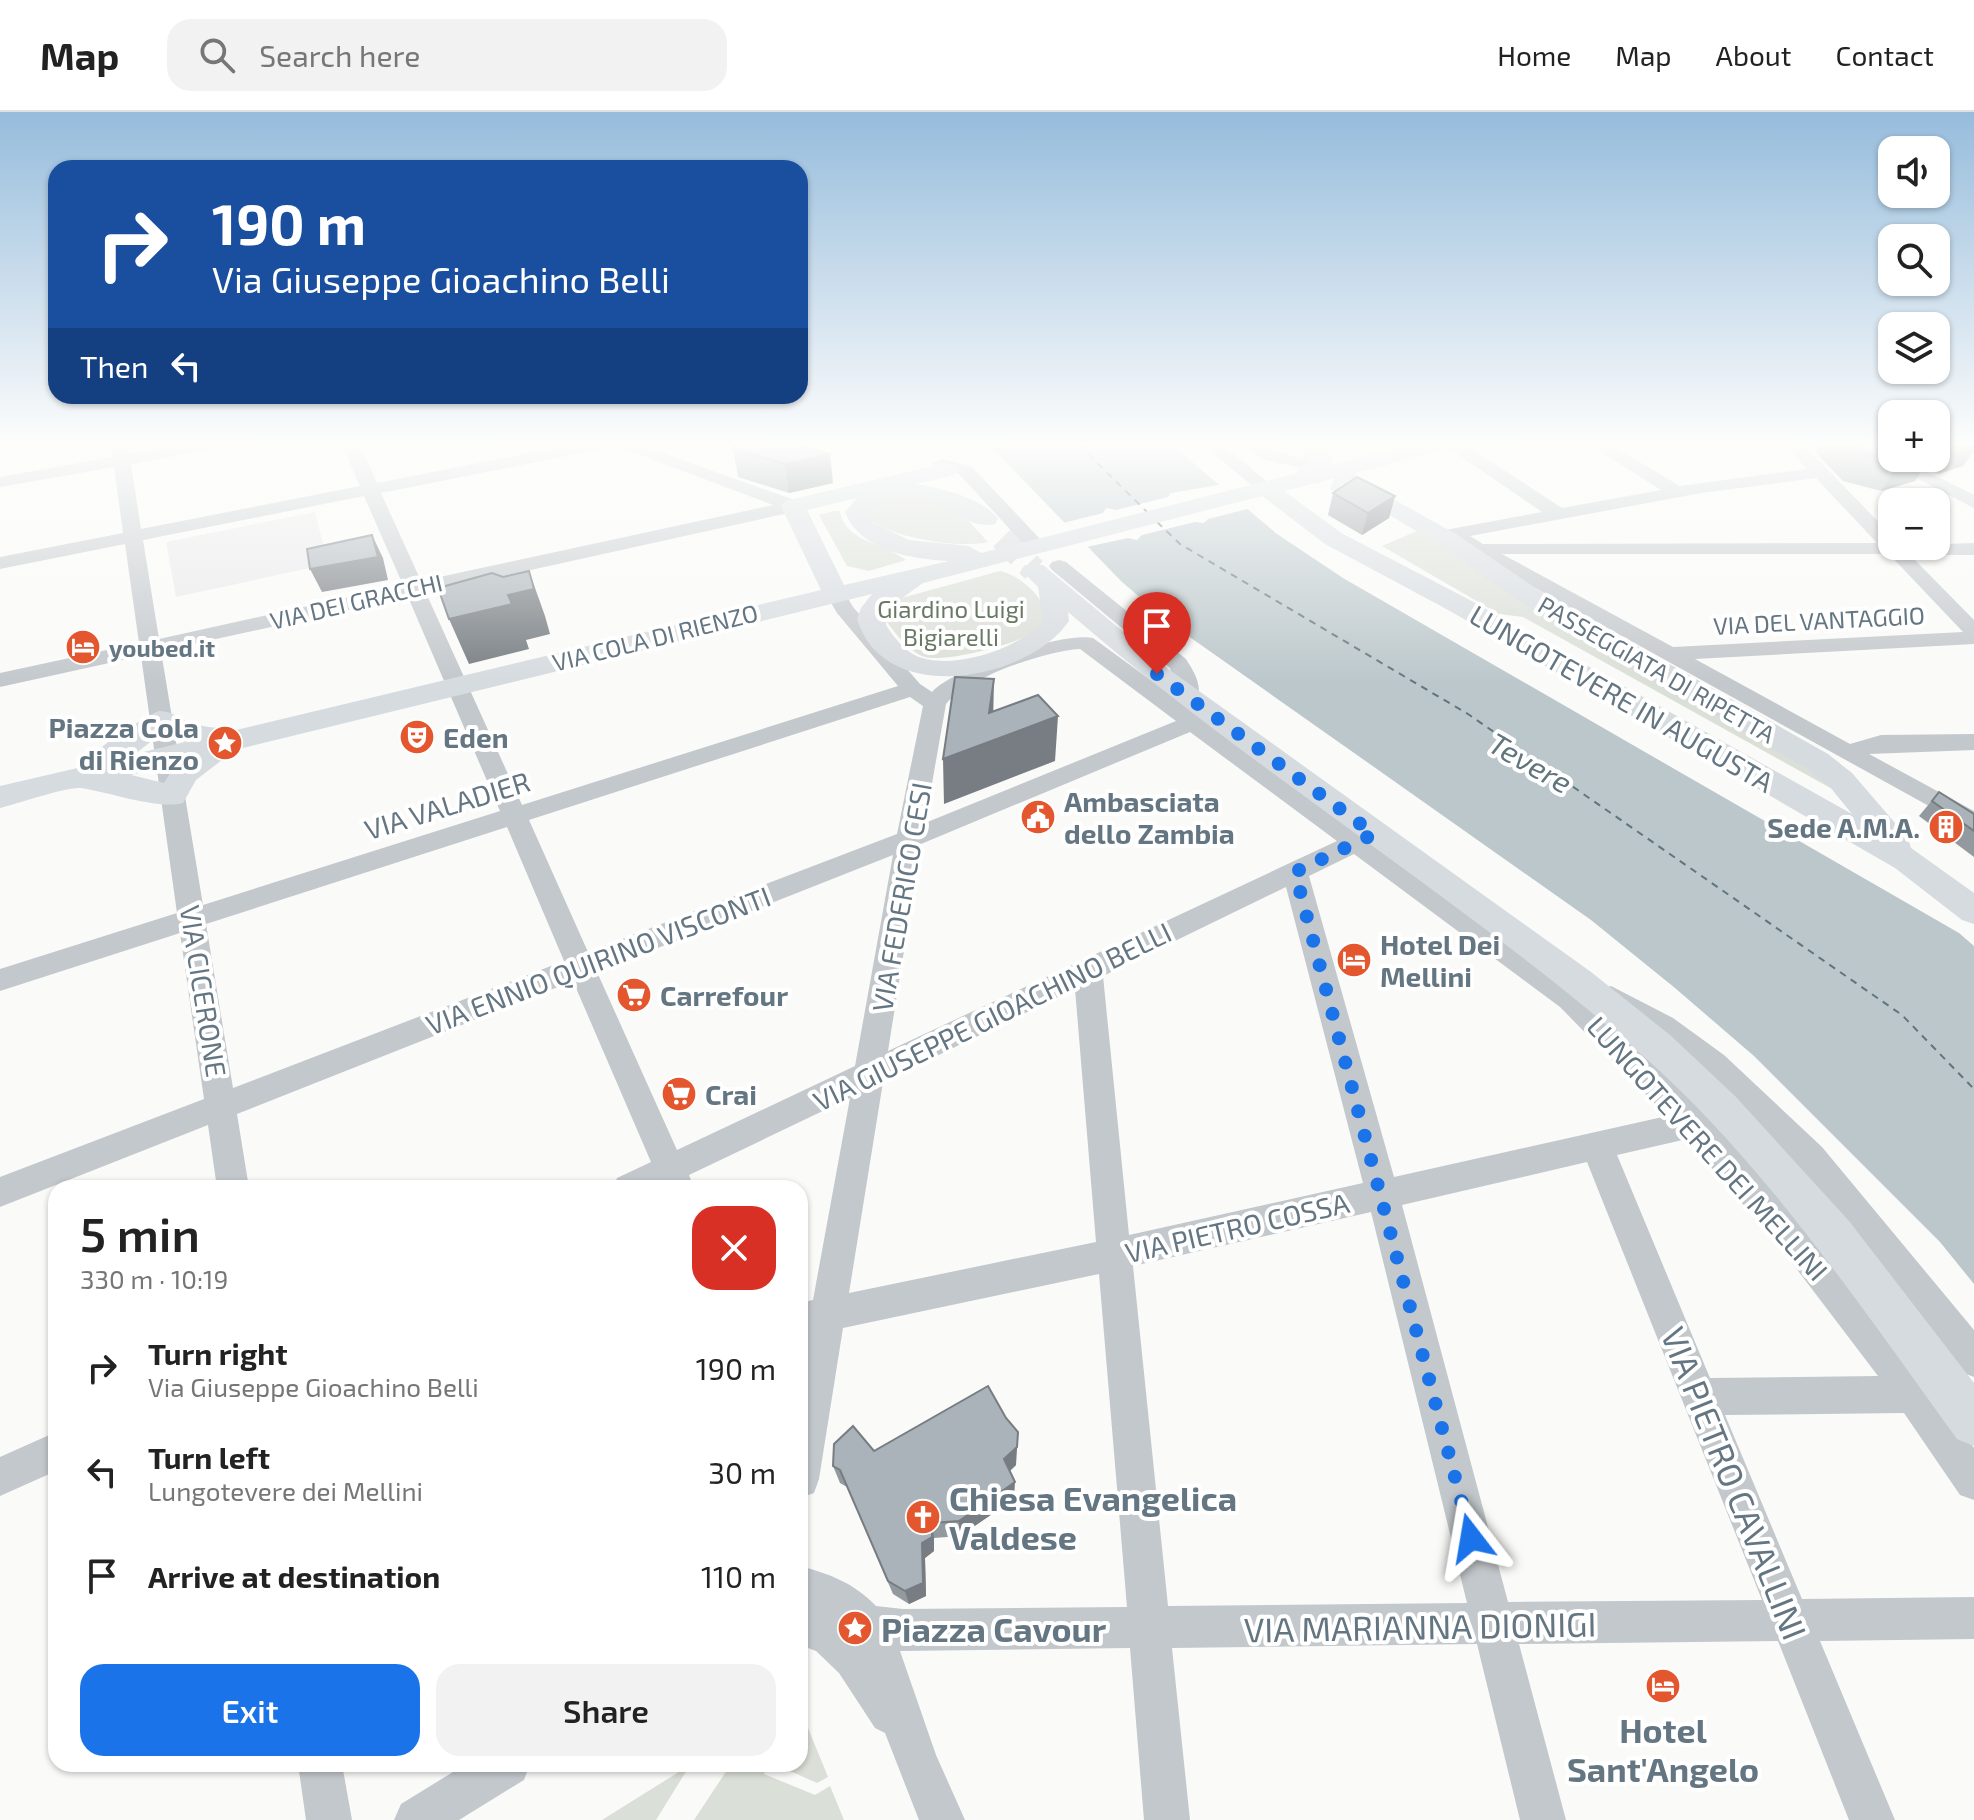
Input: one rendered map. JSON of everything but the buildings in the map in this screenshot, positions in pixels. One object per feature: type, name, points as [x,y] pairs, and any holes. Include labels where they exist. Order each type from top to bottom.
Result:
[{"type":"main road","points":[[802,525],[836,594]]},
{"type":"main road","points":[[862,525],[929,565],[877,604],[870,619],[905,661],[938,670],[967,665],[1044,638],[1056,621],[1035,557]]},
{"type":"main road","name":"LUNGOTEVERE DEI MELLINI","points":[[993,525],[1035,557],[1107,634],[1191,709],[1365,839],[1578,982],[1657,1046],[1769,1160],[1868,1278],[1974,1422]]},
{"type":"main road","name":"VIA COLA DI RIENZO","points":[[466,683],[882,584],[929,565],[1035,557],[1145,525]]},
{"type":"main road","name":"LUNGOTEVERE IN AUGUSTA","points":[[1312,525],[1907,860],[1974,911]]},
{"type":"main road","name":"PASSEGGIATA DI RIPETTA","points":[[1422,525],[1528,595],[1827,768],[1863,804],[1907,860]]},
{"type":"main road","points":[[0,797],[466,683]]},
{"type":"main road","points":[[58,783],[117,751],[159,720],[188,733],[236,739]]},
{"type":"main road","points":[[58,783],[121,785],[172,795],[190,768],[236,739]]},
{"type":"street","points":[[130,525],[172,795]]},
{"type":"street","points":[[0,563],[195,525]]},
{"type":"street","points":[[387,525],[439,650],[466,683],[472,723],[674,1178]]},
{"type":"street","name":"VIA DEI GRACCHI","points":[[0,680],[706,525]]},
{"type":"street","points":[[1009,525],[1035,557]]},
{"type":"street","name":"PASSEGGIATA DI RIPETTA","points":[[1432,525],[1477,540],[1667,654],[1974,822]]},
{"type":"street","points":[[1477,540],[1525,525]]},
{"type":"street","points":[[1477,540],[1510,547],[1878,549]]},
{"type":"street","points":[[1950,549],[1974,549]]},
{"type":"street","points":[[1905,560],[1974,632]]},
{"type":"street","points":[[858,627],[857,611],[882,584]]},
{"type":"street","points":[[836,594],[858,627],[912,689],[935,703]]},
{"type":"street","name":"VIA DEL VANTAGGIO","points":[[1667,654],[1974,638]]},
{"type":"street","name":"LUNGOTEVERE DEI MELLINI","points":[[935,703],[952,684],[1079,642],[1191,709]]},
{"type":"street","name":"VIA VALADIER","points":[[0,980],[912,689]]},
{"type":"street","name":"VIA FEDERICO CESI","points":[[808,1376],[813,1318],[871,1071],[935,703]]},
{"type":"street","name":"VIA ENNIO QUIRINO VISCONTI","points":[[0,1192],[909,839],[1191,709]]},
{"type":"street","points":[[1847,752],[1881,743],[1974,742]]},
{"type":"street","name":"VIA CICERONE","points":[[172,795],[232,1180]]},
{"type":"street","name":"LUNGOTEVERE DEI MELLINI","points":[[1365,839],[1551,983],[1603,1029],[1693,1124],[1811,1259],[1914,1394],[1974,1481]]},
{"type":"street","name":"VIA GIUSEPPE GIOACHINO BELLI","points":[[674,1178],[871,1071],[1365,839]]},
{"type":"street","points":[[1295,872],[1382,1194],[1543,1820]]},
{"type":"street","points":[[1088,971],[1112,1255],[1167,1820]]},
{"type":"street","points":[[1578,982],[1663,1025],[1732,1079],[1868,1224],[1974,1359]]},
{"type":"street","name":"VIA PIETRO COSSA","points":[[813,1318],[1112,1255],[1693,1124]]},
{"type":"street","name":"VIA PIETRO CAVALLINI","points":[[1597,1146],[1872,1820]]},
{"type":"street","points":[[1700,1397],[1914,1394]]},
{"type":"street","points":[[0,1477],[48,1455]]},
{"type":"street","points":[[808,1588],[838,1597],[867,1626],[882,1652],[911,1748],[942,1820]]},
{"type":"street","name":"VIA MARIANNA DIONIGI","points":[[867,1626],[903,1630],[1149,1629],[1974,1618]]},
{"type":"street","points":[[808,1626],[822,1629],[849,1650],[911,1748]]},
{"type":"street","points":[[321,1772],[329,1820]]},
{"type":"street","points":[[417,1820],[495,1772]]},
{"type":"shaded area","points":[[252,525],[318,525],[328,564],[176,597],[166,542]]},
{"type":"green space","points":[[824,525],[846,525],[857,535],[906,560],[869,571],[847,566]]},
{"type":"green space","points":[[879,525],[972,525],[988,542],[944,543],[908,536]]},
{"type":"green space","points":[[1422,529],[1786,746],[1834,790],[1523,617],[1499,614],[1382,546]]},
{"type":"green space","name":"Giardino Luigi Bigiarelli","points":[[1000,571],[1024,583],[1039,598],[1043,607],[1043,624],[1023,638],[968,654],[925,657],[908,646],[885,619],[887,609],[898,599]]},
{"type":"green space","points":[[808,1728],[828,1777],[817,1783],[792,1772],[808,1772]]},
{"type":"green space","points":[[679,1772],[686,1772],[656,1820],[602,1820]]},
{"type":"green space","points":[[726,1772],[765,1772],[815,1795],[830,1786],[844,1820],[694,1820]]},
{"type":"water","name":"Tevere","points":[[1066,525],[1266,525],[1343,578],[1959,933],[1974,946],[1974,1284],[1940,1242],[1754,1056],[1675,988],[1591,920],[1167,621],[1121,581]]},
{"type":"pier","points":[[1060,525],[1184,525],[1142,535],[1137,540],[1128,538],[1082,548]]},
{"type":"ferry route","points":[[1160,525],[1180,544],[1468,714],[1902,1015],[1974,1089]]},
{"type":"tunnel","points":[[1002,538],[1034,570]]},
{"type":"place","name":"youbed.it","points":[[83,647]]},
{"type":"place","name":"Eden","points":[[417,737]]},
{"type":"place","name":"Piazza Cola di Rienzo","points":[[225,743]]},
{"type":"place","name":"Ambasciata dello Zambia","points":[[1038,817]]},
{"type":"place","name":"Sede A.M.A.","points":[[1946,827]]},
{"type":"place","name":"Hotel Dei Mellini","points":[[1354,960]]},
{"type":"place","name":"Carrefour","points":[[634,995]]},
{"type":"place","name":"Crai","points":[[679,1094]]},
{"type":"place","name":"Chiesa Evangelica Valdese","points":[[923,1517]]},
{"type":"place","name":"Piazza Cavour","points":[[855,1628]]},
{"type":"place","name":"Hotel Sant'Angelo","points":[[1663,1686]]},
{"type":"route","points":[[1157,674],[1374,834],[1295,872],[1471,1538]]}]
